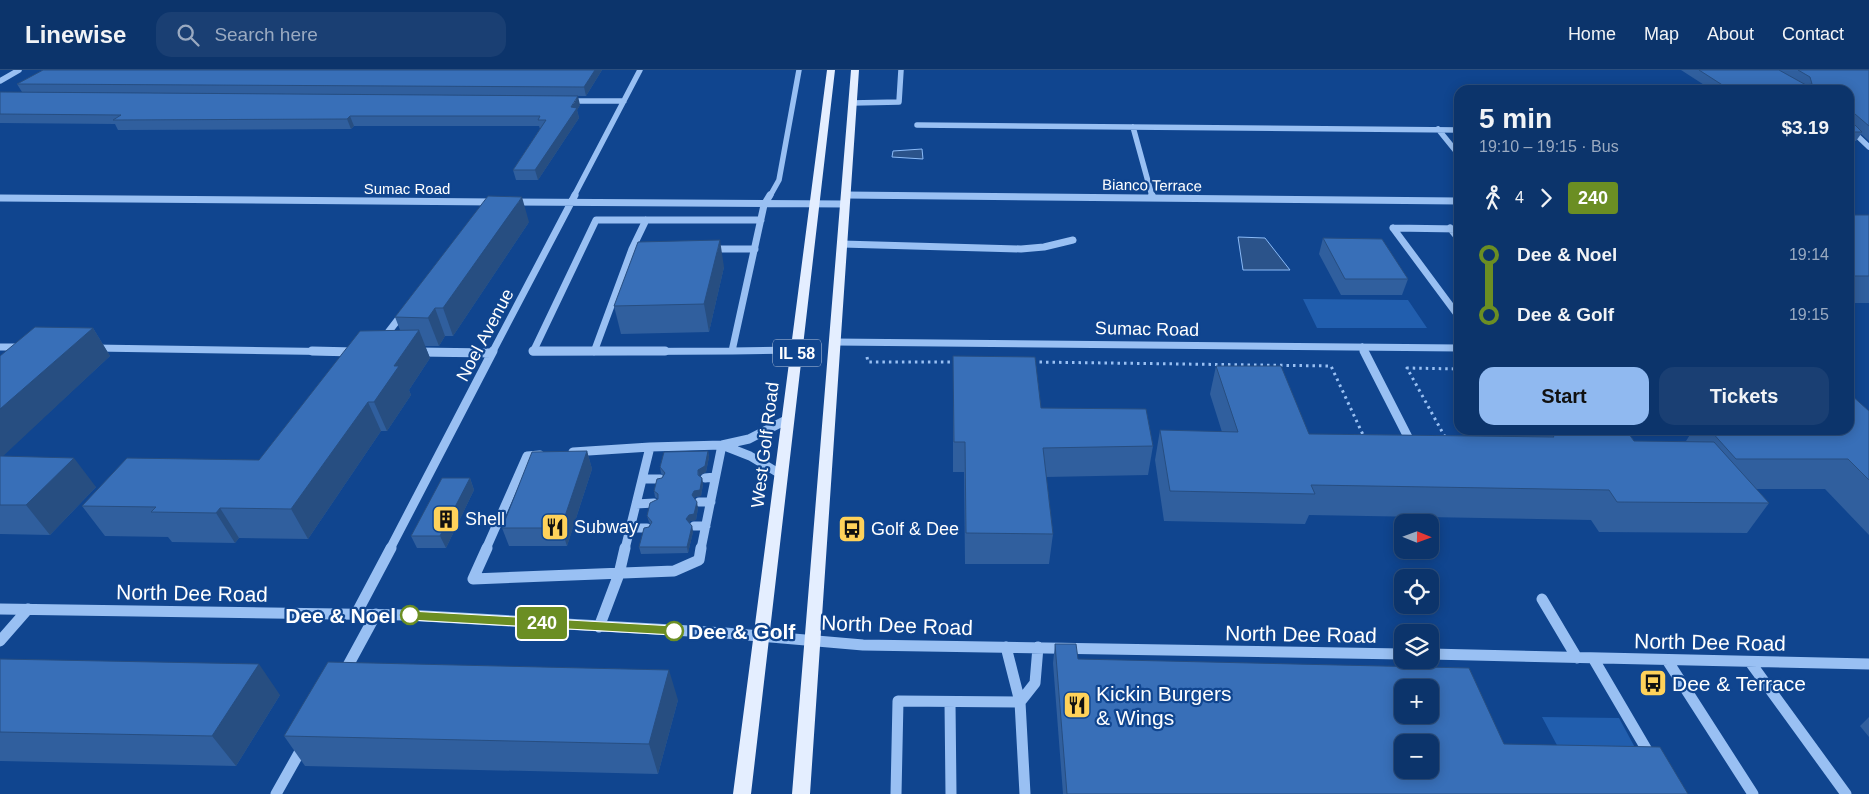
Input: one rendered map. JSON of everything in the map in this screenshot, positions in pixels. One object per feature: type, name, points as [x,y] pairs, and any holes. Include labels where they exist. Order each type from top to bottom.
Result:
[{"type":"main road","name":"West Golf Road","points":[[742,794],[831,70]]},
{"type":"main road","name":"IL 58","points":[[802,794],[855,70]]},
{"type":"street","points":[[0,81],[19,70]]},
{"type":"street","name":"Noel Avenue","points":[[356,614],[640,70]]},
{"type":"street","points":[[732,351],[764,205],[779,180],[799,70]]},
{"type":"street","points":[[852,103],[899,102],[901,70]]},
{"type":"street","points":[[565,101],[624,101]]},
{"type":"street","points":[[917,125],[1454,130]]},
{"type":"street","points":[[1133,127],[1153,198]]},
{"type":"street","points":[[1438,129],[1454,149]]},
{"type":"street","points":[[1854,133],[1869,147]]},
{"type":"street","name":"Sumac Road","points":[[0,198],[814,204]]},
{"type":"street","name":"Bianco Terrace","points":[[814,204],[845,200],[1153,198],[1454,201]]},
{"type":"street","points":[[479,210],[484,202]]},
{"type":"street","points":[[761,220],[596,220],[533,352],[797,350]]},
{"type":"street","points":[[594,352],[632,249],[646,220]]},
{"type":"street","points":[[1454,228],[1393,228],[1454,310]]},
{"type":"street","points":[[1450,228],[1454,233]]},
{"type":"street","points":[[842,244],[1020,248],[1044,247],[1074,240]]},
{"type":"street","points":[[698,249],[755,248]]},
{"type":"street","points":[[632,249],[651,249]]},
{"type":"street","points":[[380,344],[409,305]]},
{"type":"street","name":"Sumac Road","points":[[835,342],[1454,348]]},
{"type":"street","points":[[0,347],[30,348]]},
{"type":"street","points":[[1362,347],[1411,442]]},
{"type":"street","points":[[88,348],[364,352]]},
{"type":"street","points":[[413,352],[492,353]]},
{"type":"street","points":[[565,453],[650,447],[722,445],[749,439],[788,419]]},
{"type":"street","points":[[722,445],[750,456],[782,475]]},
{"type":"street","points":[[546,454],[527,456],[473,579],[674,571],[699,560],[722,445]]},
{"type":"street","points":[[599,626],[619,574],[650,447]]},
{"type":"street","points":[[705,478],[716,477]]},
{"type":"street","points":[[643,480],[660,479]]},
{"type":"street","points":[[699,502],[711,502]]},
{"type":"street","points":[[636,504],[654,503]]},
{"type":"street","points":[[694,526],[706,526]]},
{"type":"street","points":[[630,528],[647,528]]},
{"type":"street","points":[[1542,599],[1577,658]]},
{"type":"street","name":"North Dee Road","points":[[0,609],[376,614],[762,636],[863,645],[1394,654]]},
{"type":"street","points":[[0,641],[28,609]]},
{"type":"street","points":[[339,682],[376,614]]},
{"type":"street","points":[[1006,647],[1020,702],[1025,794]]},
{"type":"street","points":[[1020,702],[1035,683],[1038,647]]},
{"type":"street","name":"North Dee Road","points":[[1439,654],[1869,664]]},
{"type":"street","points":[[1593,658],[1658,768]]},
{"type":"street","points":[[1667,660],[1753,794]]},
{"type":"street","points":[[1750,662],[1846,794]]},
{"type":"street","points":[[896,794],[898,701],[1020,702]]},
{"type":"street","points":[[950,702],[951,794]]},
{"type":"street","points":[[276,794],[310,734]]},
{"type":"path","points":[[864,342],[868,362],[964,362]]},
{"type":"path","points":[[1023,362],[1331,366],[1366,440]]},
{"type":"path","points":[[1448,442],[1407,368],[1454,368]]},
{"type":"shaded area","points":[[922,149],[923,159],[892,157],[893,151]]},
{"type":"shaded area","points":[[1238,237],[1265,238],[1290,270],[1243,270]]},
{"type":"shaded area","points":[[1303,299],[1408,300],[1427,328],[1317,328]]},
{"type":"shaded area","points":[[1542,717],[1619,718],[1645,766],[1567,764]]},
{"type":"building","points":[[43,70],[595,70],[584,87],[17,84]]},
{"type":"building","points":[[1699,70],[1779,70],[1806,85],[1722,85]]},
{"type":"building","points":[[1798,70],[1869,70],[1869,126],[1855,114],[1854,85],[1806,85],[1812,84],[1810,77]]},
{"type":"building","points":[[0,92],[578,96],[571,107],[577,108],[535,170],[513,170],[546,120],[538,120],[540,116],[350,116],[347,119],[113,120],[121,115],[0,114]]},
{"type":"building","points":[[1854,124],[1862,132],[1854,132]]},
{"type":"building","points":[[488,196],[522,197],[443,308],[435,308],[428,318],[395,317]]},
{"type":"building","points":[[1854,215],[1869,215],[1869,276],[1854,276]]},
{"type":"building","points":[[1323,238],[1382,239],[1408,279],[1345,279]]},
{"type":"building","points":[[720,240],[704,304],[614,306],[638,242]]},
{"type":"building","points":[[35,327],[93,328],[0,409],[0,356]]},
{"type":"building","points":[[419,330],[394,366],[399,366],[374,402],[368,402],[291,509],[220,508],[216,513],[151,512],[156,507],[82,506],[127,458],[259,460],[360,331]]},
{"type":"building","points":[[953,356],[1035,357],[1041,408],[1146,409],[1153,446],[1043,448],[1053,534],[966,533],[965,442],[954,442]]},
{"type":"building","points":[[1216,366],[1281,366],[1309,434],[1554,437],[1553,435],[1630,435],[1634,441],[1714,442],[1769,503],[1617,502],[1609,490],[1311,485],[1315,494],[1170,491],[1160,430],[1238,432]]},
{"type":"building","points":[[1854,398],[1869,411],[1869,480],[1848,459],[1736,459],[1714,435],[1854,435]]},
{"type":"building","points":[[587,451],[561,528],[502,528],[532,452]]},
{"type":"building","points":[[708,451],[705,466],[698,470],[698,475],[702,478],[700,490],[694,491],[692,495],[697,502],[694,514],[689,515],[686,519],[692,526],[687,547],[639,547],[644,528],[649,527],[652,522],[647,516],[650,503],[658,499],[658,494],[654,491],[657,479],[662,478],[665,473],[660,467],[664,452]]},
{"type":"building","points":[[0,456],[74,458],[26,505],[0,505]]},
{"type":"building","points":[[442,478],[470,478],[440,536],[411,536]]},
{"type":"building","points":[[1055,644],[1076,644],[1078,659],[1394,666],[1394,669],[1469,668],[1504,744],[1660,747],[1688,794],[1067,794]]},
{"type":"building","points":[[0,659],[259,664],[212,736],[0,732]]},
{"type":"building","points":[[328,662],[669,670],[649,744],[284,736]]},
{"type":"bus line","name":"240","points":[[410,615],[674,631]]},
{"type":"place","name":"Shell","points":[[446,519]]},
{"type":"place","name":"Subway","points":[[555,527]]},
{"type":"place","name":"Golf & Dee","points":[[852,529]]},
{"type":"place","name":"Dee & Noel","points":[[410,615]]},
{"type":"place","name":"Dee & Golf","points":[[674,631]]},
{"type":"place","name":"Dee & Terrace","points":[[1653,683]]},
{"type":"place","name":"Kickin Burgers & Wings","points":[[1077,705]]}]
